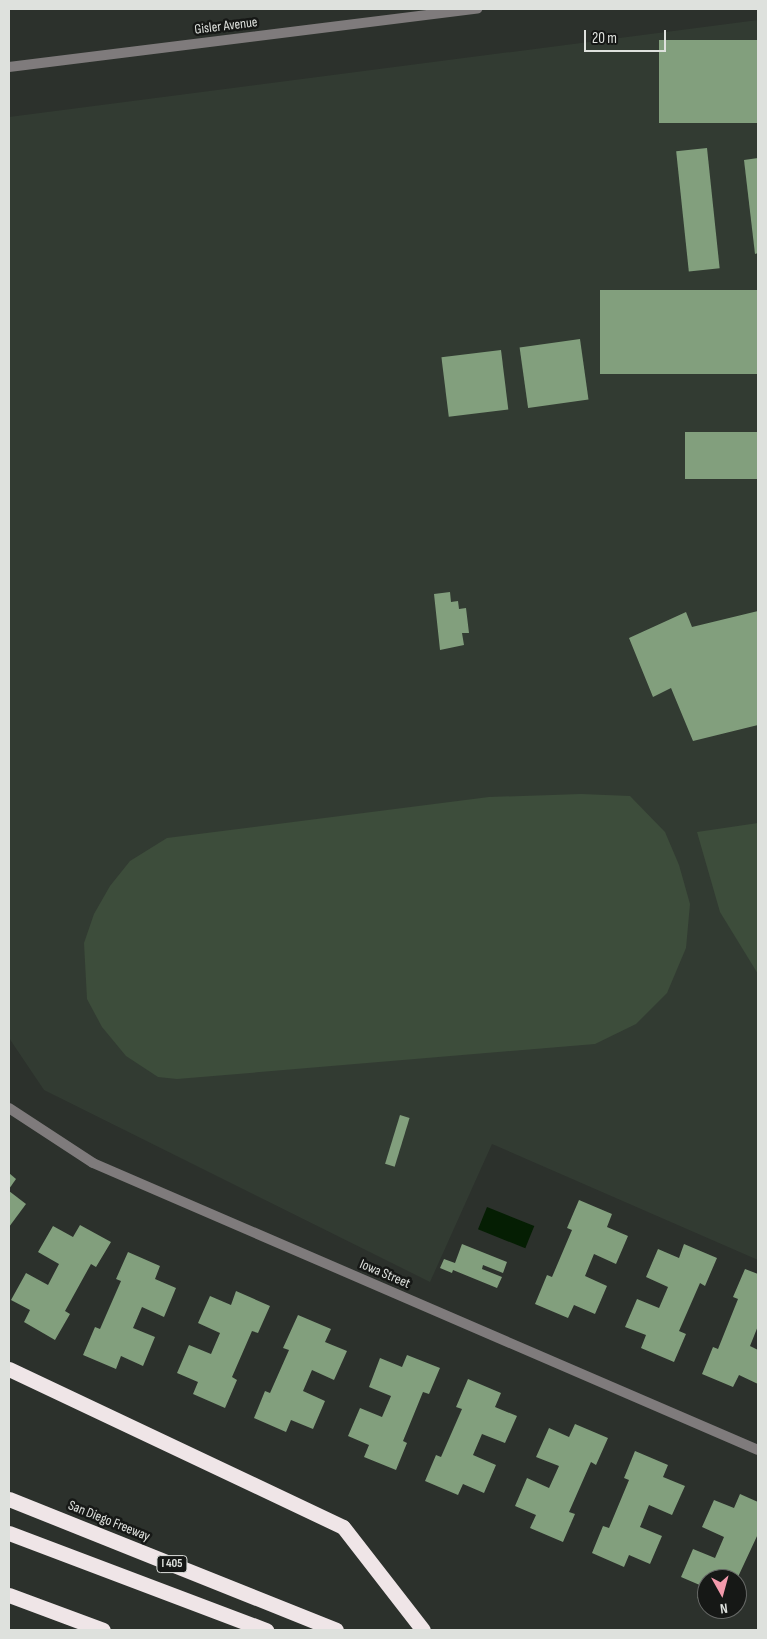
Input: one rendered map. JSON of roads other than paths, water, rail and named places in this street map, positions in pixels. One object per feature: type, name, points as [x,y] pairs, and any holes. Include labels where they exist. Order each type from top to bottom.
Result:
[{"type":"highway","points":[[9,1369],[343,1528],[423,1630]]},
{"type":"highway","name":"San Diego Freeway","points":[[9,1498],[336,1630]]},
{"type":"highway","points":[[9,1532],[266,1630]]},
{"type":"highway","points":[[9,1595],[103,1630]]},
{"type":"street","name":"Gisler Avenue","points":[[9,67],[477,9]]},
{"type":"street","name":"Iowa Street","points":[[9,1108],[93,1163],[758,1450]]}]
